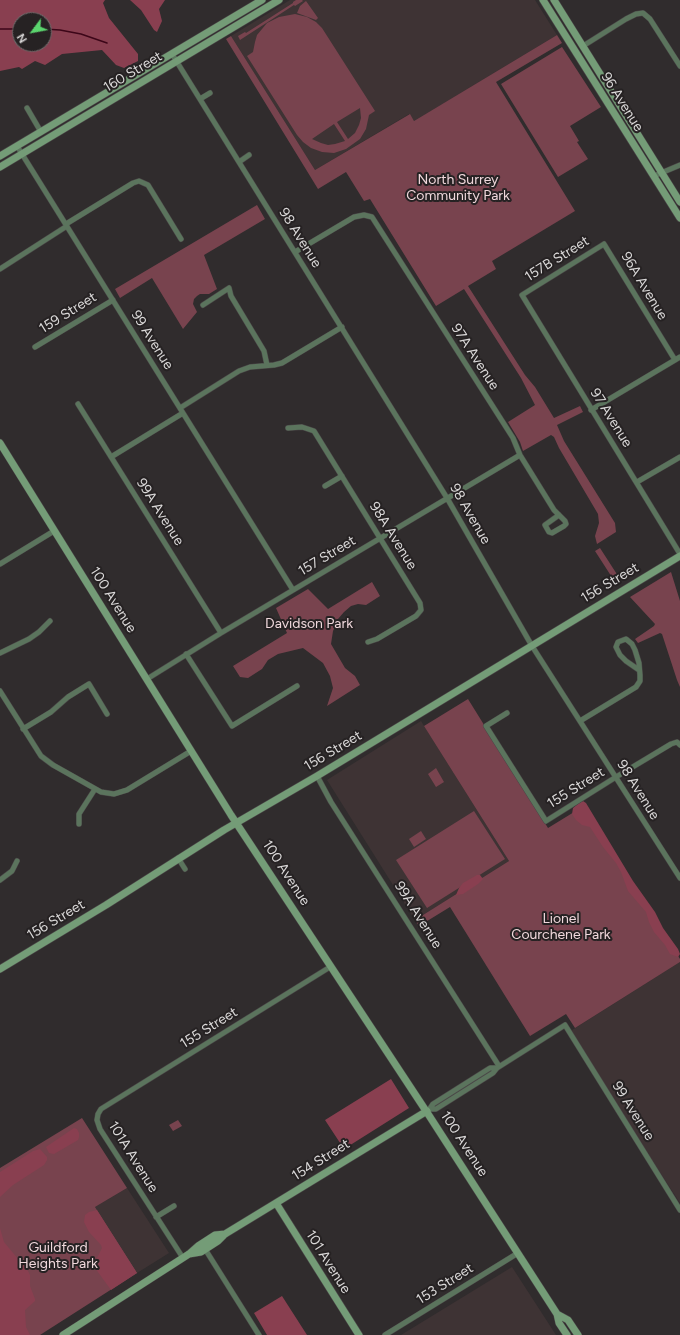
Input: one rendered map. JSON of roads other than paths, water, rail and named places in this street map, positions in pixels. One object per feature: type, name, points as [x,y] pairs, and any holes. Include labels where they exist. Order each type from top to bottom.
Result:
[{"type":"main road","name":"160 Street","points":[[0,156],[262,0]]},
{"type":"main road","name":"160 Street","points":[[0,167],[21,153],[177,62],[279,0]]},
{"type":"main road","name":"96 Avenue","points":[[543,0],[680,218]]},
{"type":"main road","name":"96 Avenue","points":[[554,0],[680,202]]},
{"type":"main road","name":"100 Avenue","points":[[0,443],[236,823],[330,967],[428,1110],[557,1314],[559,1323],[567,1335]]},
{"type":"main road","name":"156 Street","points":[[0,970],[106,905],[178,858],[317,776],[680,555]]},
{"type":"main road","name":"154 Street","points":[[186,1256],[205,1250],[225,1234],[428,1110]]},
{"type":"main road","name":"101 Avenue","points":[[276,1203],[359,1335]]},
{"type":"main road","name":"154 Street","points":[[65,1335],[186,1256],[214,1235],[225,1234]]},
{"type":"main road","name":"100 Avenue","points":[[557,1314],[567,1319],[578,1335]]},
{"type":"street","points":[[583,46],[626,19],[636,14],[643,13],[650,19],[680,66]]},
{"type":"street","name":"98 Avenue","points":[[172,54],[447,498],[532,646],[680,878]]},
{"type":"street","points":[[200,99],[210,93]]},
{"type":"street","points":[[27,108],[41,132]]},
{"type":"street","name":"99 Avenue","points":[[17,146],[181,410],[269,546],[293,590]]},
{"type":"street","points":[[239,162],[249,155]]},
{"type":"street","points":[[654,176],[680,165]]},
{"type":"street","points":[[0,269],[133,183],[139,181],[148,185],[181,239]]},
{"type":"street","name":"97A Avenue","points":[[295,252],[354,217],[361,214],[372,217],[434,317],[513,438],[520,455],[554,510],[559,515]]},
{"type":"street","name":"157B Street","points":[[522,295],[604,244]]},
{"type":"street","name":"96A Avenue","points":[[604,244],[675,360]]},
{"type":"street","points":[[203,304],[229,288],[231,296],[264,350],[267,365]]},
{"type":"street","name":"97 Avenue","points":[[522,295],[680,555]]},
{"type":"street","name":"159 Street","points":[[35,347],[113,300]]},
{"type":"street","points":[[111,456],[239,371],[250,367],[278,364],[342,327]]},
{"type":"street","points":[[591,410],[680,357]]},
{"type":"street","name":"99A Avenue","points":[[78,404],[221,633]]},
{"type":"street","name":"98A Avenue","points":[[288,428],[302,426],[314,431],[419,600],[421,610],[413,619],[375,641],[368,642]]},
{"type":"street","name":"157 Street","points":[[147,679],[186,654],[520,455]]},
{"type":"street","points":[[637,482],[680,457]]},
{"type":"street","points":[[326,486],[342,476]]},
{"type":"street","points":[[0,564],[54,530]]},
{"type":"street","points":[[0,654],[29,639],[50,621]]},
{"type":"street","points":[[580,721],[636,687],[640,681],[639,663],[632,644],[626,639],[616,643],[616,648],[626,661],[639,670]]},
{"type":"street","points":[[186,654],[232,726],[298,686]]},
{"type":"street","points":[[24,729],[51,712],[68,697],[89,684],[107,714]]},
{"type":"street","points":[[0,691],[43,758],[94,789],[110,794],[127,790],[191,751]]},
{"type":"street","name":"155 Street","points":[[507,714],[486,726],[546,821],[671,744],[677,742],[680,745]]},
{"type":"street","name":"99A Avenue","points":[[317,776],[331,802],[498,1067]]},
{"type":"street","points":[[79,824],[79,814],[94,789]]},
{"type":"street","points":[[178,858],[185,869]]},
{"type":"street","points":[[0,880],[12,871],[17,861]]},
{"type":"street","name":"155 Street","points":[[101,1109],[330,967]]},
{"type":"street","name":"99 Avenue","points":[[565,1026],[680,1210]]},
{"type":"street","name":"154 Street","points":[[428,1110],[436,1109],[493,1073],[498,1067],[565,1026]]},
{"type":"street","name":"101A Avenue","points":[[101,1109],[96,1119],[99,1126],[156,1217],[186,1256]]},
{"type":"street","points":[[156,1217],[174,1206]]},
{"type":"street","points":[[205,1250],[259,1335]]},
{"type":"street","name":"153 Street","points":[[385,1335],[518,1253]]},
{"type":"waterway","points":[[0,29],[12,29]]},
{"type":"waterway","points":[[52,30],[81,34],[107,43]]},
{"type":"park label","name":"North Surrey Community Park","points":[[458,188]]},
{"type":"park label","name":"Davidson Park","points":[[309,624]]},
{"type":"park label","name":"Lionel Courchene Park","points":[[561,928]]},
{"type":"park label","name":"Guildford Heights Park","points":[[58,1256]]}]
